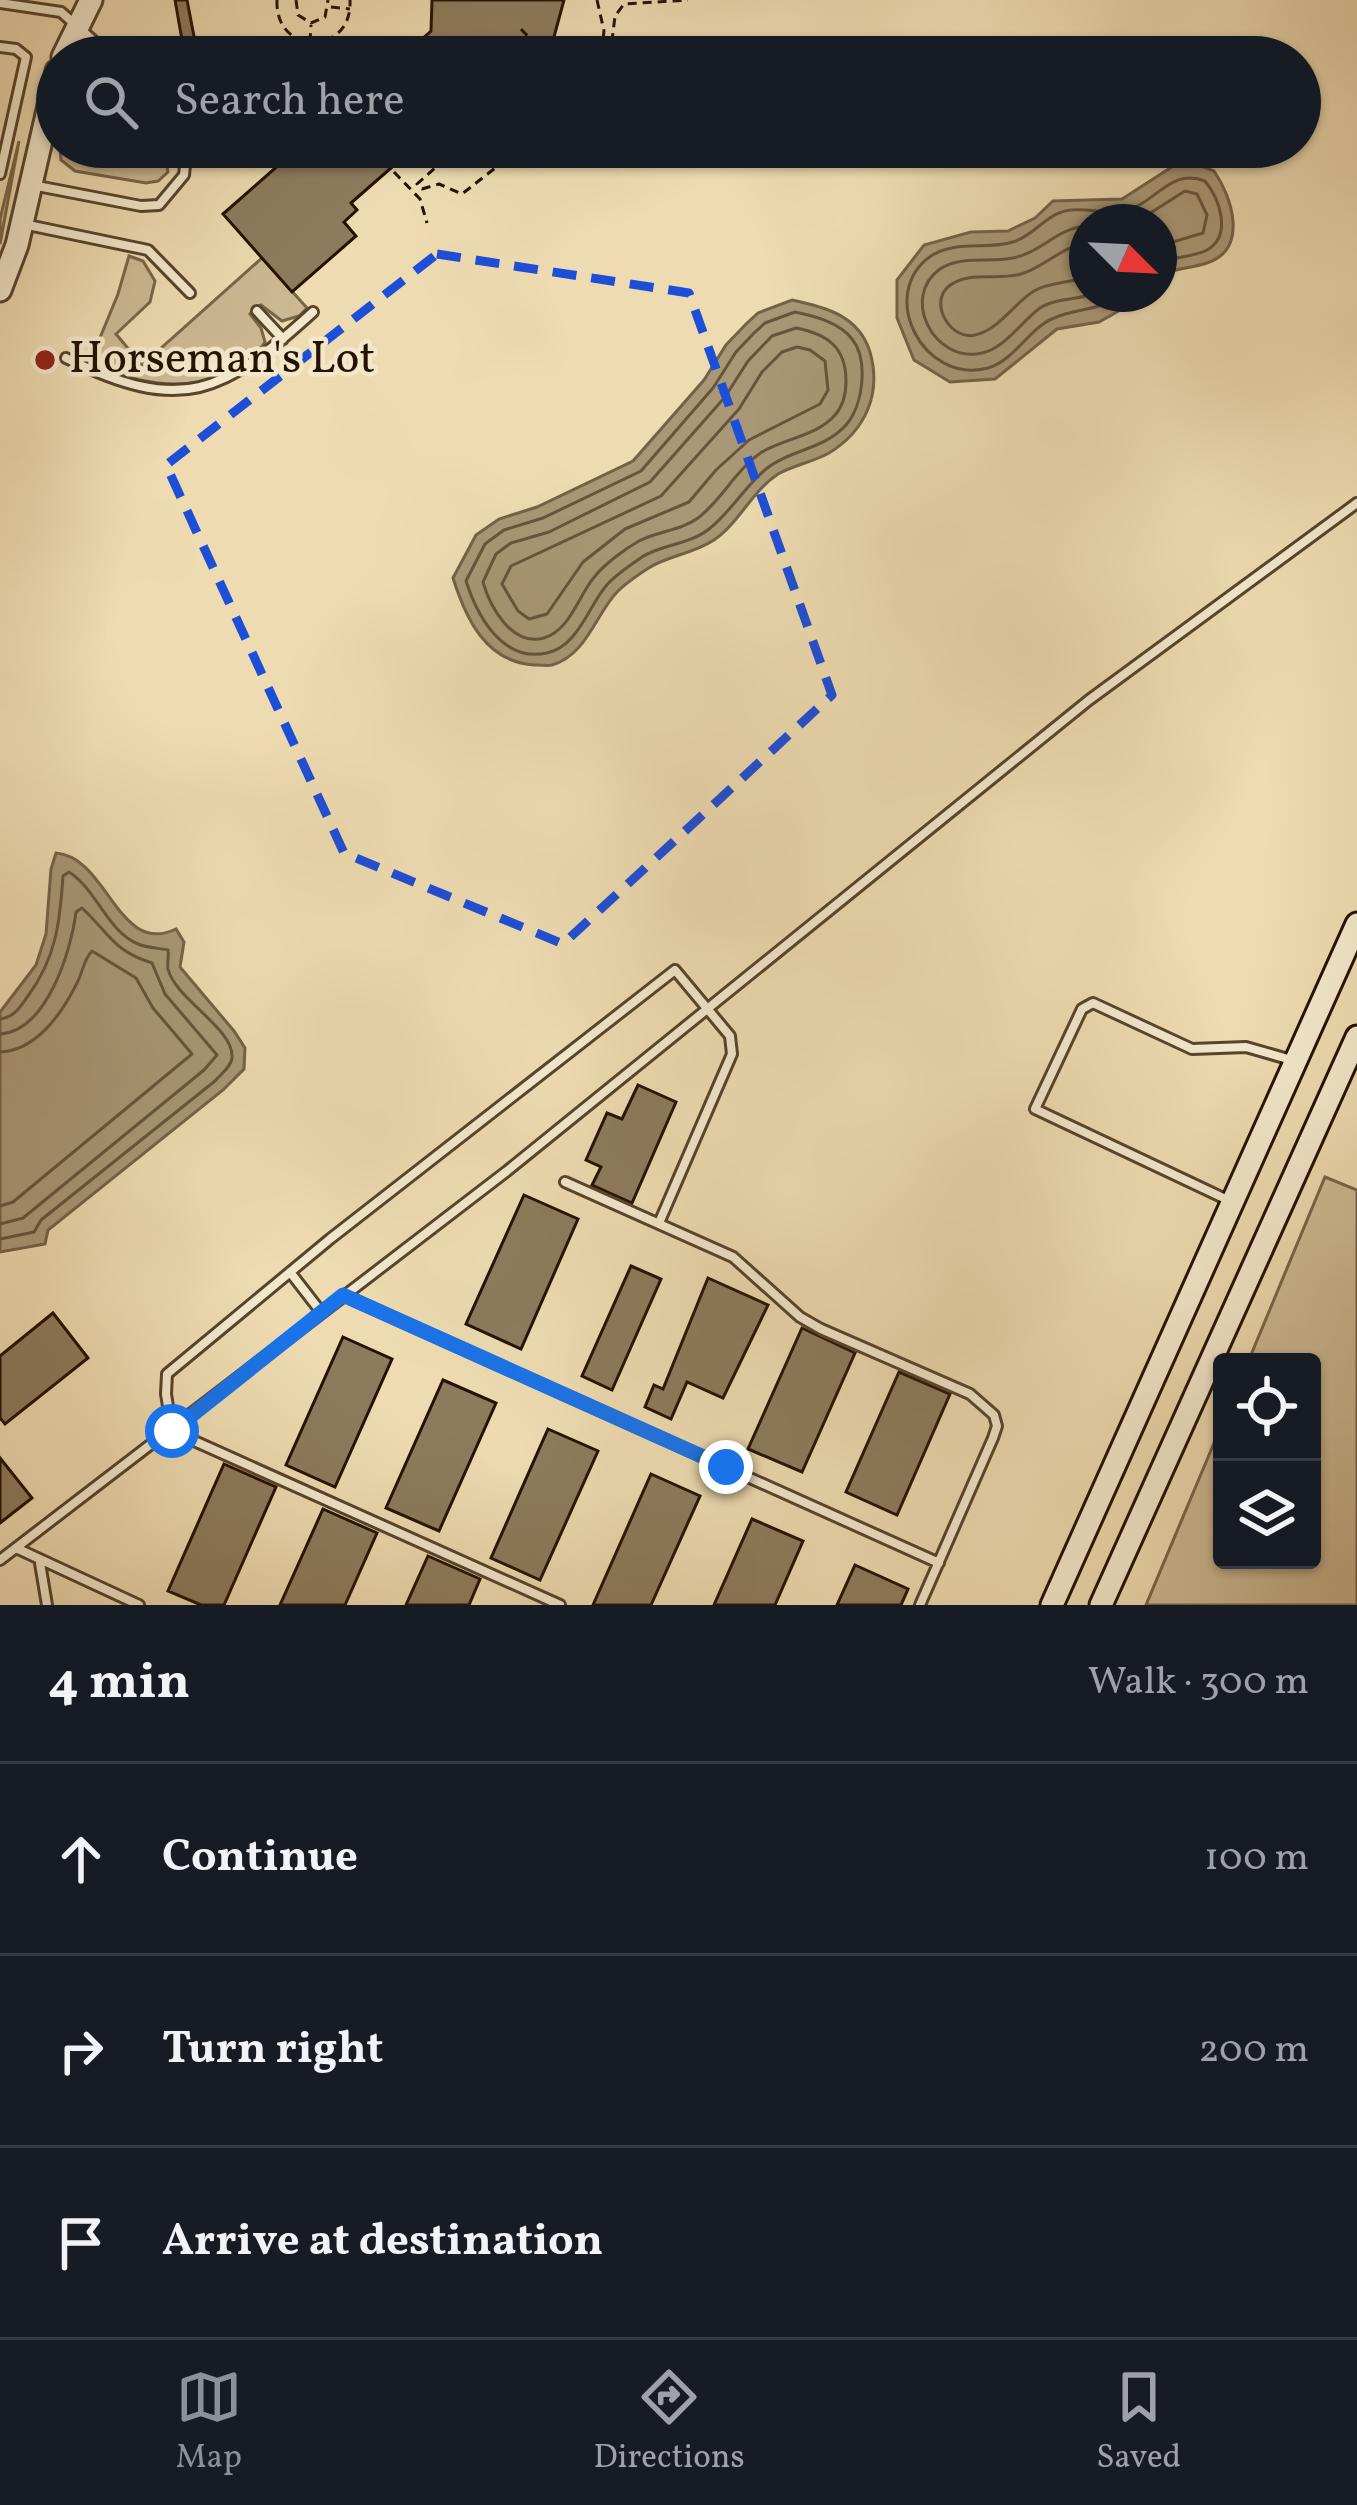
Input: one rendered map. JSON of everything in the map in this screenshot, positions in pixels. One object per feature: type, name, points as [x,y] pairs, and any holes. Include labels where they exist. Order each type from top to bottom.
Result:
[{"type":"main road","points":[[72,36],[91,0]]},
{"type":"main road","points":[[0,290],[36,163]]},
{"type":"main road","points":[[1052,1605],[1357,924]]},
{"type":"main road","points":[[1101,1605],[1357,1036]]},
{"type":"lane","points":[[0,3],[55,10],[90,36]]},
{"type":"lane","points":[[0,46],[26,57],[0,174]]},
{"type":"lane","points":[[31,185],[159,206],[185,168]]},
{"type":"lane","points":[[22,224],[148,250],[190,292]]},
{"type":"lane","points":[[257,311],[283,339]]},
{"type":"lane","points":[[66,358],[131,385],[175,390],[234,376],[258,362],[313,312]]},
{"type":"lane","points":[[0,1560],[507,1171],[1089,700],[1357,502]]},
{"type":"lane","points":[[172,1431],[167,1374],[675,970],[730,1036],[732,1054],[659,1223]]},
{"type":"lane","points":[[1232,1202],[1035,1108],[1082,1009],[1093,1003],[1192,1049],[1246,1047],[1297,1061]]},
{"type":"lane","points":[[565,1183],[733,1257],[800,1317],[970,1394],[994,1415],[993,1438],[920,1605]]},
{"type":"lane","points":[[290,1272],[322,1312]]},
{"type":"lane","points":[[343,1295],[939,1562]]},
{"type":"lane","points":[[172,1431],[560,1605]]},
{"type":"lane","points":[[16,1548],[139,1605]]},
{"type":"lane","points":[[40,1561],[47,1605]]},
{"type":"path","points":[[278,0],[282,26],[293,36]]},
{"type":"path","points":[[296,0],[298,15],[311,23],[322,21],[329,3],[350,9]]},
{"type":"path","points":[[334,36],[340,32],[350,0]]},
{"type":"path","points":[[597,0],[603,36]]},
{"type":"path","points":[[613,36],[616,16],[624,4],[688,0]]},
{"type":"path","points":[[310,36],[311,23]]},
{"type":"path","points":[[521,29],[528,36]]},
{"type":"path","points":[[435,168],[417,184],[422,189],[444,186],[462,194],[495,168]]},
{"type":"path","points":[[394,172],[420,199],[427,223]]},
{"type":"highlighted area","points":[[437,254],[689,293],[832,695],[563,944],[344,853],[166,465]]},
{"type":"shaded area","points":[[19,141],[0,244],[0,219]]},
{"type":"shaded area","points":[[71,168],[167,168],[168,172],[146,183]]},
{"type":"shaded area","points":[[129,256],[143,261],[155,281],[150,302],[116,334],[142,365],[262,258],[307,308],[282,321],[261,305],[250,314],[265,342],[250,361],[208,381],[158,383],[110,371],[90,362]]},
{"type":"shaded area","points":[[1325,1177],[1357,1190],[1357,1605],[1146,1605],[1213,1445],[1213,1569],[1321,1569],[1321,1353],[1252,1353]]},
{"type":"water","points":[[1170,168],[1206,168],[1214,171],[1226,194],[1232,235],[1220,256],[1177,270],[1177,204],[1069,204],[1069,312],[1117,312],[1099,322],[1057,329],[995,379],[950,382],[914,360],[897,318],[897,280],[924,245],[971,232],[1008,231],[1035,218],[1053,201],[1122,199]]},
{"type":"water","points":[[792,300],[840,315],[865,340],[873,367],[872,397],[852,434],[829,453],[769,481],[714,540],[654,565],[628,582],[564,660],[549,665],[517,662],[491,647],[472,623],[453,578],[476,535],[499,519],[537,507],[633,461],[746,324],[758,313]]},
{"type":"water","points":[[56,853],[89,870],[140,930],[156,934],[176,929],[184,942],[180,967],[245,1048],[244,1069],[48,1230],[45,1244],[0,1252],[0,1012],[36,965],[46,934]]},
{"type":"building","points":[[175,0],[187,0],[194,36],[181,36]]},
{"type":"building","points":[[432,0],[564,0],[554,36],[425,36],[431,31]]},
{"type":"building","points":[[275,168],[391,168],[351,203],[357,210],[344,222],[356,236],[292,292],[223,214]]},
{"type":"building","points":[[638,1085],[676,1102],[632,1203],[592,1185],[601,1167],[586,1160],[607,1113],[622,1119]]},
{"type":"building","points":[[524,1195],[578,1219],[521,1349],[466,1324]]},
{"type":"building","points":[[631,1266],[661,1279],[612,1390],[582,1376]]},
{"type":"building","points":[[708,1278],[768,1305],[723,1398],[687,1382],[671,1419],[645,1407],[654,1385],[663,1389]]},
{"type":"building","points":[[53,1313],[88,1358],[5,1424],[0,1418],[0,1356]]},
{"type":"building","points":[[802,1328],[855,1353],[802,1472],[748,1449]]},
{"type":"building","points":[[343,1337],[392,1359],[335,1487],[286,1465]]},
{"type":"building","points":[[899,1372],[950,1394],[897,1515],[846,1492]]},
{"type":"building","points":[[443,1380],[496,1403],[439,1531],[386,1508]]},
{"type":"building","points":[[548,1429],[598,1451],[540,1580],[491,1558]]},
{"type":"building","points":[[0,1458],[32,1498],[0,1523]]},
{"type":"building","points":[[224,1464],[276,1487],[224,1605],[201,1605],[168,1591]]},
{"type":"building","points":[[651,1474],[700,1496],[651,1605],[593,1605]]},
{"type":"building","points":[[323,1509],[377,1533],[345,1605],[280,1605]]},
{"type":"building","points":[[752,1519],[803,1541],[775,1605],[714,1605]]},
{"type":"building","points":[[428,1556],[480,1579],[469,1605],[406,1605]]},
{"type":"building","points":[[855,1565],[908,1589],[901,1605],[837,1605]]},
{"type":"place","name":"Horseman's Lot","points":[[45,360]]},
{"type":"route","points":[[172,1431],[343,1295],[726,1467]]}]
